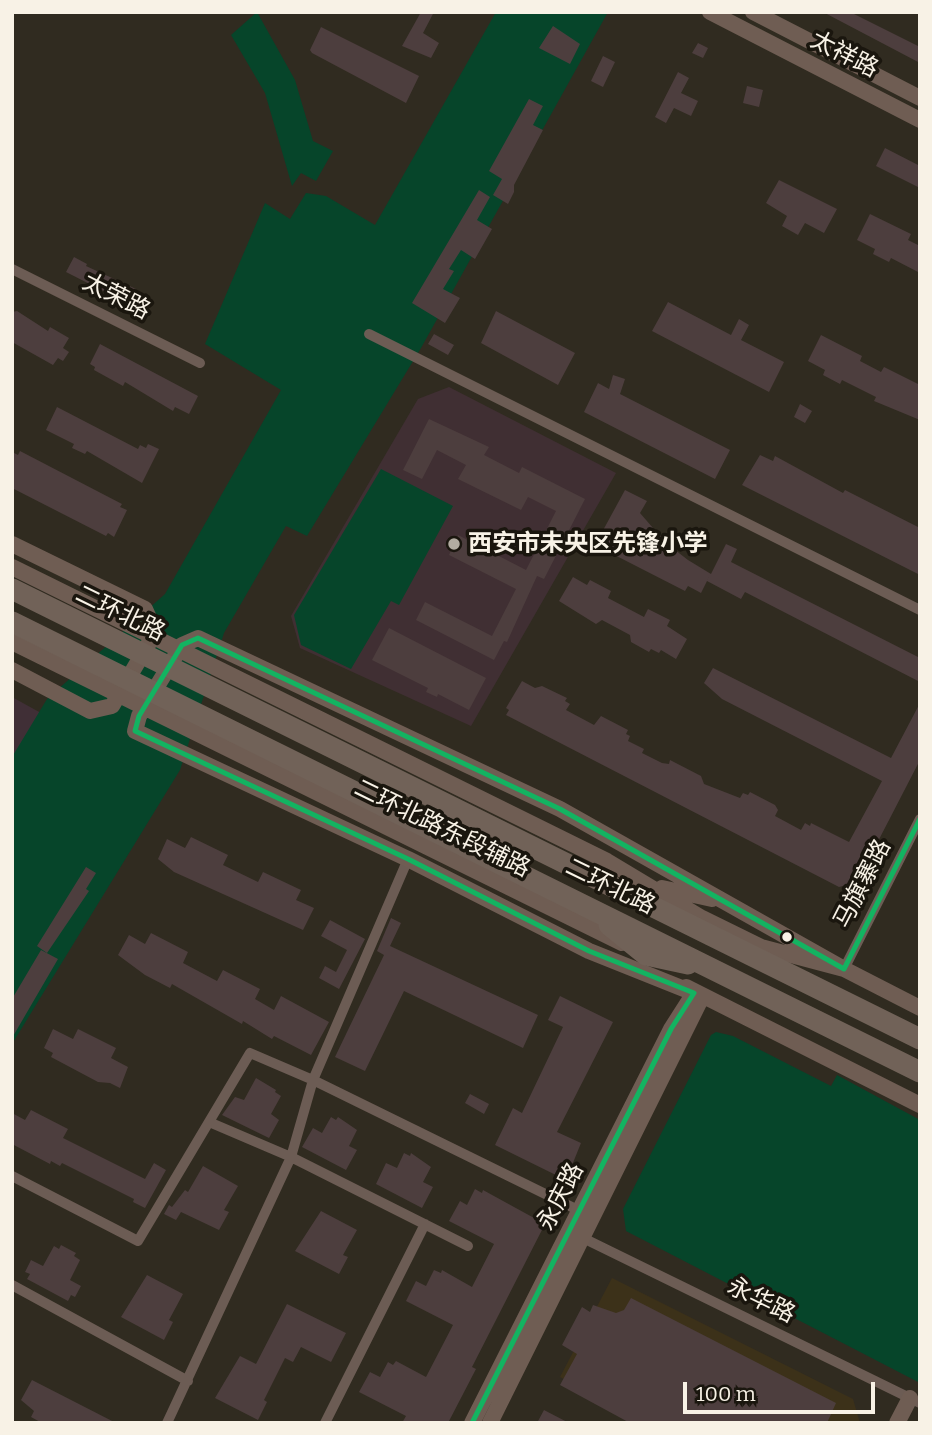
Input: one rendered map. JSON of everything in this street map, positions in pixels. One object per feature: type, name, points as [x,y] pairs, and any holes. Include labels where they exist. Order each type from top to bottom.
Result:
[{"type":"highway","name":"二环北路","points":[[12,589],[920,1040]]},
{"type":"highway","name":"二环北路","points":[[12,622],[920,1072]]},
{"type":"highway","points":[[577,900],[646,955],[717,970]]},
{"type":"highway","points":[[702,918],[727,943],[761,947]]},
{"type":"street","name":"太祥路","points":[[710,12],[920,120]]},
{"type":"street","name":"太祥路","points":[[753,12],[920,98]]},
{"type":"street","name":"太荣路","points":[[12,269],[200,363]]},
{"type":"street","points":[[369,334],[920,610]]},
{"type":"street","points":[[12,544],[145,609],[153,627],[149,643],[112,706],[90,711],[12,670]]},
{"type":"street","name":"二环北路东段辅路","points":[[12,566],[607,861],[702,918],[761,947],[844,969],[920,1008]]},
{"type":"street","points":[[698,995],[589,951],[408,859],[135,732],[139,716],[182,645],[198,638],[560,809],[844,969]]},
{"type":"street","name":"二环北路东段辅路","points":[[12,642],[646,955],[698,995],[920,1105]]},
{"type":"street","name":"马旗寨路","points":[[844,969],[920,819]]},
{"type":"street","points":[[167,1423],[291,1157],[313,1080],[408,859]]},
{"type":"street","points":[[653,859],[702,918]]},
{"type":"street","points":[[647,884],[728,903]]},
{"type":"street","name":"永庆路","points":[[472,1423],[586,1214],[671,1029],[698,995]]},
{"type":"street","points":[[12,1176],[138,1241],[250,1053],[313,1080],[586,1214]]},
{"type":"street","points":[[209,1122],[291,1157],[468,1246]]},
{"type":"street","name":"永庆路","points":[[490,1423],[583,1238],[586,1214]]},
{"type":"street","points":[[325,1423],[425,1224]]},
{"type":"street","name":"永华路","points":[[583,1238],[915,1400]]},
{"type":"street","points":[[12,1285],[188,1381]]},
{"type":"street","points":[[897,1423],[915,1400]]},
{"type":"shaded area","name":"西安市未央区先锋小学","points":[[449,387],[616,473],[471,726],[300,648],[291,616],[418,399]]},
{"type":"shaded area","points":[[12,697],[79,734],[12,847]]},
{"type":"shaded area","points":[[612,1278],[853,1399],[860,1423],[651,1423],[560,1377]]},
{"type":"green space","points":[[257,12],[295,80],[313,141],[333,151],[316,181],[301,173],[292,186],[265,93],[231,35]]},
{"type":"green space","points":[[496,12],[608,12],[421,348],[307,536],[286,526],[224,633],[180,770],[12,1044],[12,757],[47,699],[165,594],[281,390],[205,344],[265,203],[290,219],[306,193],[326,196],[375,225]]},
{"type":"green space","points":[[381,469],[453,506],[399,605],[391,601],[351,669],[301,645],[294,615]]},
{"type":"green space","points":[[716,1032],[733,1036],[831,1086],[837,1075],[920,1120],[920,1383],[626,1231],[623,1209],[711,1035]]},
{"type":"building","points":[[421,12],[434,12],[423,33],[439,43],[431,58],[402,46]]},
{"type":"building","points":[[823,12],[850,12],[920,47],[920,63]]},
{"type":"building","points":[[553,26],[580,44],[570,64],[539,48]]},
{"type":"building","points":[[321,27],[419,76],[406,103],[312,53],[310,50]]},
{"type":"building","points":[[698,43],[708,48],[703,58],[692,53]]},
{"type":"building","points":[[603,56],[615,62],[603,87],[591,81]]},
{"type":"building","points":[[678,72],[689,78],[681,93],[698,101],[691,116],[674,108],[666,123],[655,117]]},
{"type":"building","points":[[747,86],[763,90],[759,107],[743,103]]},
{"type":"building","points":[[529,99],[543,106],[533,125],[543,130],[514,185],[514,192],[508,204],[493,195],[502,179],[489,171]]},
{"type":"building","points":[[885,148],[920,166],[920,188],[876,166]]},
{"type":"building","points":[[779,180],[837,209],[824,233],[805,223],[798,235],[782,226],[787,216],[766,203]]},
{"type":"building","points":[[479,190],[490,197],[477,220],[492,229],[475,259],[461,250],[449,269],[454,271],[443,289],[460,298],[445,323],[412,303]]},
{"type":"building","points":[[870,214],[911,234],[908,240],[920,246],[920,273],[891,258],[889,262],[873,254],[875,249],[857,240]]},
{"type":"building","points":[[74,257],[87,264],[86,266],[136,289],[129,304],[66,272]]},
{"type":"building","points":[[668,302],[731,335],[739,319],[749,325],[741,340],[784,362],[769,392],[652,331]]},
{"type":"building","points":[[17,311],[48,331],[50,327],[69,338],[63,348],[69,352],[63,361],[58,358],[53,365],[12,342],[12,312]]},
{"type":"building","points":[[496,311],[575,353],[558,385],[481,343]]},
{"type":"building","points":[[434,334],[454,345],[448,355],[428,344]]},
{"type":"building","points":[[821,335],[862,356],[860,361],[881,372],[884,367],[920,385],[920,420],[874,401],[876,397],[842,380],[840,384],[823,375],[825,370],[808,361]]},
{"type":"building","points":[[100,344],[198,396],[189,414],[175,407],[173,411],[125,382],[123,386],[94,370],[95,367],[90,364]]},
{"type":"building","points":[[613,375],[625,379],[620,394],[730,450],[715,479],[584,412],[598,383],[609,389]]},
{"type":"building","points":[[800,404],[812,411],[805,423],[794,417]]},
{"type":"building","points":[[57,407],[138,449],[140,445],[146,448],[148,444],[159,449],[142,483],[87,451],[85,454],[72,448],[74,444],[46,430]]},
{"type":"building","points":[[429,419],[489,447],[484,455],[519,473],[522,467],[585,499],[544,579],[537,576],[507,642],[504,641],[494,660],[416,620],[425,602],[492,636],[516,589],[449,555],[458,535],[526,570],[556,511],[528,497],[521,510],[458,479],[466,465],[437,450],[422,479],[403,470]]},
{"type":"building","points":[[20,451],[122,504],[120,507],[127,510],[114,537],[108,533],[106,536],[12,488],[12,452],[18,455]]},
{"type":"building","points":[[760,455],[773,461],[775,456],[843,493],[845,490],[920,528],[920,575],[742,485]]},
{"type":"building","points":[[625,490],[647,501],[640,513],[666,543],[688,560],[711,574],[726,544],[737,549],[731,562],[920,658],[920,682],[745,592],[741,599],[707,581],[701,593],[688,586],[685,591],[595,545]]},
{"type":"building","points":[[573,577],[587,585],[590,580],[611,591],[608,598],[644,617],[648,609],[670,620],[667,626],[687,639],[676,659],[661,650],[659,653],[651,649],[649,652],[631,642],[630,635],[602,620],[596,624],[559,601]]},
{"type":"building","points":[[389,628],[486,678],[469,710],[438,694],[437,697],[426,692],[428,688],[372,660]]},
{"type":"building","points":[[713,668],[891,758],[920,703],[920,760],[857,882],[839,887],[506,715],[509,710],[506,708],[522,681],[535,688],[542,686],[567,698],[565,701],[570,704],[566,710],[594,725],[601,716],[628,730],[628,741],[644,749],[642,753],[662,763],[669,764],[670,760],[701,776],[704,784],[740,798],[743,793],[748,795],[750,792],[775,805],[778,810],[775,816],[801,830],[805,823],[810,826],[811,823],[849,842],[882,781],[722,699],[704,683]]},
{"type":"building","points":[[191,837],[228,855],[223,865],[258,882],[263,872],[301,890],[296,900],[314,908],[303,930],[174,872],[158,859],[167,839],[185,848]]},
{"type":"building","points":[[86,867],[96,873],[86,889],[89,891],[47,953],[37,946]]},
{"type":"building","points":[[391,918],[401,923],[390,946],[538,1015],[523,1048],[404,991],[365,1071],[335,1057],[384,955],[377,951]]},
{"type":"building","points":[[330,920],[365,939],[339,989],[319,978],[325,966],[336,972],[347,950],[321,936]]},
{"type":"building","points":[[151,933],[188,952],[183,963],[217,981],[223,970],[260,989],[255,999],[274,1010],[281,996],[329,1022],[311,1055],[274,1036],[272,1039],[243,1021],[242,1024],[172,984],[170,988],[145,975],[118,955],[129,935],[145,944]]},
{"type":"building","points":[[41,950],[58,959],[12,1038],[12,999]]},
{"type":"building","points":[[560,996],[613,1022],[557,1132],[581,1143],[566,1180],[495,1145],[513,1108],[522,1113],[563,1027],[548,1020]]},
{"type":"building","points":[[53,1029],[73,1039],[78,1029],[116,1048],[111,1058],[128,1067],[120,1088],[110,1083],[98,1082],[51,1057],[53,1053],[44,1048]]},
{"type":"building","points":[[256,1078],[281,1096],[271,1114],[279,1120],[269,1138],[222,1115],[235,1097],[244,1100]]},
{"type":"building","points":[[470,1094],[489,1104],[484,1114],[465,1103]]},
{"type":"building","points":[[31,1110],[68,1129],[63,1138],[145,1179],[154,1163],[166,1170],[145,1208],[133,1202],[134,1199],[62,1163],[60,1166],[51,1161],[50,1164],[12,1144],[12,1113],[25,1120]]},
{"type":"building","points":[[331,1117],[336,1120],[338,1117],[357,1130],[349,1146],[357,1150],[346,1170],[302,1147],[313,1128],[322,1133]]},
{"type":"building","points":[[404,1153],[410,1156],[411,1153],[431,1167],[423,1182],[433,1187],[422,1208],[376,1184],[386,1163],[397,1168]]},
{"type":"building","points":[[203,1166],[238,1186],[224,1210],[229,1212],[219,1230],[181,1212],[176,1220],[164,1214],[169,1205],[172,1207],[185,1190],[188,1192]]},
{"type":"building","points":[[475,1189],[482,1193],[483,1190],[545,1224],[472,1367],[476,1369],[448,1423],[402,1423],[406,1416],[359,1392],[370,1372],[380,1377],[388,1362],[393,1365],[396,1361],[426,1377],[453,1325],[406,1301],[416,1281],[426,1286],[434,1270],[441,1273],[442,1270],[472,1287],[494,1244],[449,1221],[460,1201],[467,1205]]},
{"type":"building","points":[[321,1211],[357,1230],[343,1255],[348,1257],[339,1274],[295,1251]]},
{"type":"building","points":[[61,1245],[76,1253],[74,1256],[80,1260],[70,1280],[81,1286],[75,1297],[71,1295],[68,1301],[27,1279],[30,1274],[25,1272],[31,1260],[43,1266],[54,1246],[59,1249]]},
{"type":"building","points":[[147,1275],[183,1294],[169,1320],[173,1322],[164,1340],[121,1317]]},
{"type":"building","points":[[631,1298],[836,1403],[827,1423],[630,1423],[560,1385],[577,1354],[562,1345],[582,1307],[590,1312],[593,1305],[616,1313],[624,1310]]},
{"type":"building","points":[[287,1304],[346,1333],[331,1362],[301,1347],[293,1362],[285,1358],[264,1400],[267,1402],[258,1420],[215,1398],[240,1356],[256,1364]]},
{"type":"building","points":[[32,1380],[116,1423],[42,1423],[31,1417],[34,1411],[21,1400]]},
{"type":"building","points":[[544,1410],[569,1423],[537,1423]]},
{"type":"transit line","points":[[472,1423],[671,1029],[694,993],[589,951],[408,859],[135,731],[139,716],[182,645],[198,638],[560,809],[844,969],[920,819]]},
{"type":"place","name":"西安市未央区先锋小学","points":[[454,544]]}]
